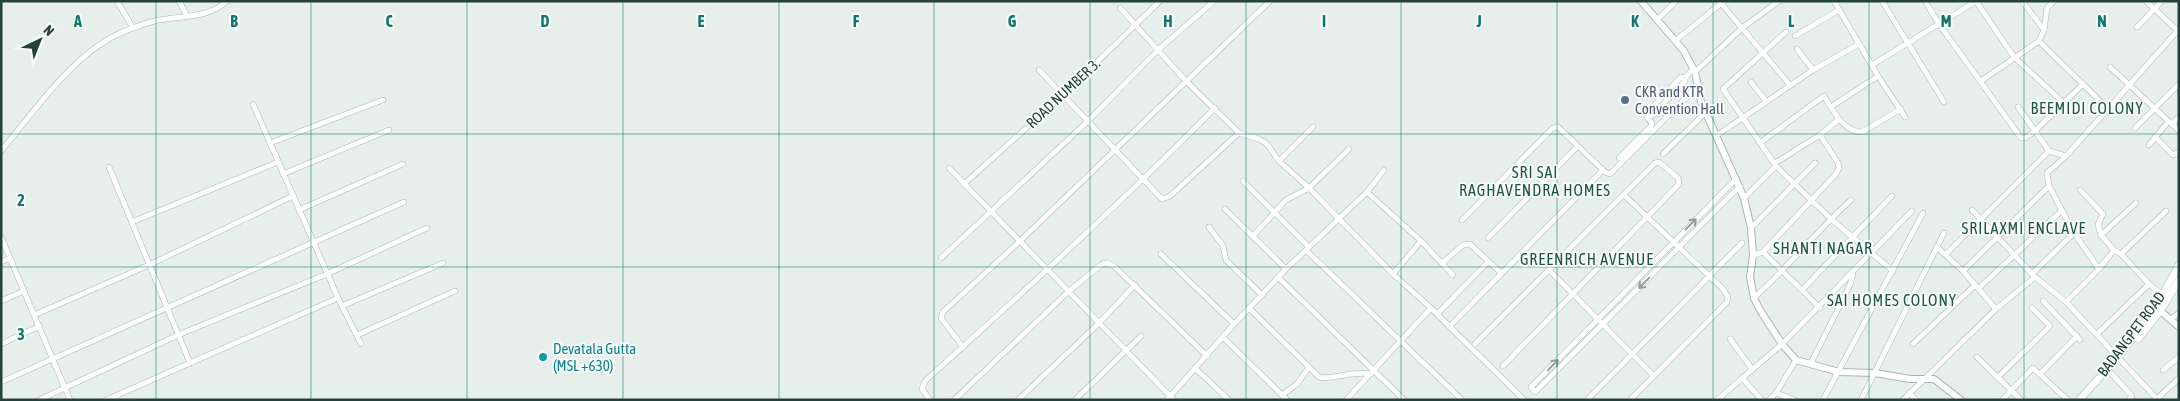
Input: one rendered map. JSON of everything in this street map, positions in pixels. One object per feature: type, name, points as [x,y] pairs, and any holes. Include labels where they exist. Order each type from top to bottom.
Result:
[{"type":"main road","name":"BADANGPET ROAD","points":[[2158,308],[2179,265]]},
{"type":"main road","name":"BADANGPET ROAD","points":[[2084,400],[2110,372],[2179,280]]},
{"type":"main road","name":"BADANGPET ROAD","points":[[2079,400],[2119,358]]},
{"type":"street","points":[[117,1],[133,28]]},
{"type":"street","points":[[179,1],[187,16]]},
{"type":"street","points":[[1,150],[80,60],[115,36],[157,21],[210,13],[220,8],[227,1]]},
{"type":"street","name":"ROAD NUMBER 3.","points":[[964,184],[1063,95],[1160,1]]},
{"type":"street","points":[[941,258],[990,210],[1088,121],[1160,49],[1214,1]]},
{"type":"street","points":[[963,347],[943,323],[941,318],[943,312],[1020,241],[1270,1]]},
{"type":"street","points":[[1641,1],[1684,51],[1694,71],[1706,112],[1744,198],[1751,228],[1753,255],[1750,277],[1754,298],[1782,344],[1796,360],[1839,372],[1875,373],[1910,379],[1934,379],[1961,400]]},
{"type":"street","points":[[1657,20],[1676,1]]},
{"type":"street","points":[[1619,158],[1651,126],[1652,123],[1647,117],[1648,112],[1681,77],[1685,78],[1742,28],[1779,1]]},
{"type":"street","points":[[1834,1],[1878,76],[1905,117]]},
{"type":"street","points":[[1882,1],[1944,102]]},
{"type":"street","points":[[1925,1],[1939,24],[2019,135],[2025,138],[2034,132],[2082,85]]},
{"type":"street","points":[[1872,65],[1909,44],[1976,1],[2014,57],[2064,103]]},
{"type":"street","points":[[2022,1],[2044,30]]},
{"type":"street","points":[[1981,81],[2039,41],[2044,30],[2047,8],[2054,1]]},
{"type":"street","points":[[2099,269],[2061,211],[2049,186],[2047,173],[2066,156],[2178,30],[2146,1]]},
{"type":"street","points":[[2137,27],[2162,1]]},
{"type":"street","points":[[1675,41],[1721,2],[1762,54],[1790,85]]},
{"type":"street","points":[[1120,8],[1160,49],[1186,81],[1239,133],[1263,140],[1279,161],[1340,217],[1393,274],[1431,308],[1524,400]]},
{"type":"street","points":[[1795,36],[1839,10]]},
{"type":"street","points":[[1786,32],[1722,88],[1776,164],[1831,219],[1893,271]]},
{"type":"street","points":[[2039,41],[2108,109]]},
{"type":"street","points":[[1716,136],[1813,70],[1859,44]]},
{"type":"street","points":[[1797,49],[1813,70]]},
{"type":"street","points":[[2110,66],[2179,131]]},
{"type":"street","points":[[1039,70],[1162,199],[1166,199],[1239,133]]},
{"type":"street","points":[[1831,107],[1878,76]]},
{"type":"street","points":[[1751,82],[1766,102]]},
{"type":"street","points":[[2135,128],[2179,84]]},
{"type":"street","points":[[1462,220],[1553,128],[1558,127],[1603,170],[1610,174],[1698,86]]},
{"type":"street","points":[[1761,142],[1824,96],[1839,119],[1849,127],[1862,132],[1901,110]]},
{"type":"street","points":[[270,143],[383,100]]},
{"type":"street","points":[[252,104],[327,274],[361,344]]},
{"type":"street","points":[[2018,107],[2049,151],[2066,156]]},
{"type":"street","points":[[930,400],[924,392],[922,384],[1145,179],[1215,108]]},
{"type":"street","points":[[1663,154],[1706,112]]},
{"type":"street","points":[[2149,145],[2170,123],[2179,117]]},
{"type":"street","points":[[1744,198],[1776,164],[1820,135],[1839,119]]},
{"type":"street","points":[[1279,161],[1313,128]]},
{"type":"street","points":[[283,174],[389,130]]},
{"type":"street","points":[[1753,255],[1763,252],[1836,174],[1839,168],[1820,135]]},
{"type":"street","points":[[2155,137],[2173,155],[2179,152]]},
{"type":"street","points":[[1488,238],[1578,146]]},
{"type":"street","points":[[1253,236],[1286,200],[1309,188],[1349,149]]},
{"type":"street","points":[[1946,254],[2049,151]]},
{"type":"street","points":[[132,222],[278,162]]},
{"type":"street","points":[[1474,344],[1657,162],[1678,178],[1679,184],[1647,219],[1503,366]]},
{"type":"street","points":[[1751,228],[1815,163]]},
{"type":"street","points":[[299,210],[403,164]]},
{"type":"street","points":[[109,167],[190,363]]},
{"type":"street","points":[[949,168],[1126,350],[1170,399],[1234,324],[1307,248],[1367,192],[1384,170]]},
{"type":"street","points":[[1449,326],[1500,272],[1603,170]]},
{"type":"street","points":[[1736,179],[1531,387],[1535,392],[1740,186]]},
{"type":"street","points":[[1243,181],[1274,211],[1307,248],[1462,400]]},
{"type":"street","points":[[1963,271],[2049,186]]},
{"type":"street","points":[[2080,190],[2103,214],[2098,225],[2101,235],[2149,284],[2163,295]]},
{"type":"street","points":[[1367,192],[1421,241],[1454,275]]},
{"type":"street","points":[[1624,195],[1727,294],[1727,302],[1630,400]]},
{"type":"street","points":[[34,315],[149,264],[293,196]]},
{"type":"street","points":[[1802,290],[1892,196]]},
{"type":"street","points":[[1754,298],[1783,271],[1851,200]]},
{"type":"street","points":[[1,382],[404,202]]},
{"type":"street","points":[[2101,235],[2136,203]]},
{"type":"street","points":[[1225,209],[1286,269]]},
{"type":"street","points":[[1972,210],[2034,275],[2066,302],[2158,399],[2179,378]]},
{"type":"street","points":[[1717,400],[1782,344],[1820,308],[1912,211]]},
{"type":"street","points":[[1913,344],[1977,286],[2015,255],[2061,211]]},
{"type":"street","points":[[2121,254],[2166,211]]},
{"type":"street","points":[[1823,400],[1923,213]]},
{"type":"street","points":[[1209,227],[1223,246],[1226,260],[1262,295]]},
{"type":"street","points":[[39,400],[178,335],[327,274],[426,228]]},
{"type":"street","points":[[1903,400],[1996,309],[2034,275],[2074,232]]},
{"type":"street","points":[[1861,400],[1944,233]]},
{"type":"street","points":[[1,237],[70,400]]},
{"type":"street","points":[[1393,274],[1421,241]]},
{"type":"street","points":[[1587,400],[1742,243]]},
{"type":"street","points":[[1442,263],[1463,245],[1470,244],[1500,272]]},
{"type":"street","points":[[1937,247],[1963,271],[1996,309]]},
{"type":"street","points":[[2066,302],[2099,269],[2114,250]]},
{"type":"street","points":[[1763,252],[1820,308]]},
{"type":"street","points":[[1160,254],[1234,324]]},
{"type":"street","points":[[1,262],[10,258]]},
{"type":"street","points":[[1437,314],[1488,262]]},
{"type":"street","points":[[954,400],[1069,291],[1095,268],[1108,263],[1135,285],[1206,356]]},
{"type":"street","points":[[342,306],[443,264]]},
{"type":"street","points":[[1549,270],[1572,296],[1653,375]]},
{"type":"street","points":[[1811,363],[1850,285],[1854,273]]},
{"type":"street","points":[[1278,278],[1404,400]]},
{"type":"street","points":[[2097,334],[2149,284]]},
{"type":"street","points":[[1018,400],[1099,323],[1135,285]]},
{"type":"street","points":[[1,301],[24,291]]},
{"type":"street","points":[[357,335],[455,291]]},
{"type":"street","points":[[106,400],[338,298]]},
{"type":"street","points":[[2040,374],[2078,338],[2043,302]]},
{"type":"street","points":[[1249,308],[1308,367],[1322,378],[1354,372],[1373,372]]},
{"type":"street","points":[[1346,400],[1402,342],[1431,308]]},
{"type":"street","points":[[1998,377],[2050,326],[2032,308]]},
{"type":"street","points":[[2158,308],[2179,327]]},
{"type":"street","points":[[2171,319],[2179,313]]},
{"type":"street","points":[[1,344],[40,326]]},
{"type":"street","points":[[1074,400],[1141,336]]},
{"type":"street","points":[[1223,337],[1287,400]]},
{"type":"street","points":[[1730,339],[1752,370]]},
{"type":"street","points":[[1977,357],[2021,400]]},
{"type":"street","points":[[2163,370],[2179,357]]},
{"type":"street","points":[[1768,400],[1776,393],[1796,360]]},
{"type":"street","points":[[1282,395],[1297,384],[1308,367]]},
{"type":"street","points":[[2002,400],[2033,368],[2068,400]]},
{"type":"street","points":[[1196,369],[1229,400]]},
{"type":"street","points":[[2110,372],[2132,396],[2129,400]]},
{"type":"street","points":[[1742,378],[1762,400]]},
{"type":"street","points":[[1776,393],[1795,400]]},
{"type":"street","points":[[1909,394],[1916,400]]},
{"type":"place","name":"CKR and KTR Convention Hall","points":[[1625,100]]},
{"type":"place","name":"Devatala Gutta (MSL +630)","points":[[543,357]]},
{"type":"district","name":"BEEMIDI COLONY","points":[[2087,108]]},
{"type":"district","name":"SRI SAI RAGHAVENDRA HOMES","points":[[1535,181]]},
{"type":"district","name":"SRILAXMI ENCLAVE","points":[[2024,228]]},
{"type":"district","name":"SHANTI NAGAR","points":[[1823,248]]},
{"type":"district","name":"GREENRICH AVENUE","points":[[1587,259]]},
{"type":"district","name":"SAI HOMES COLONY","points":[[1892,300]]}]
